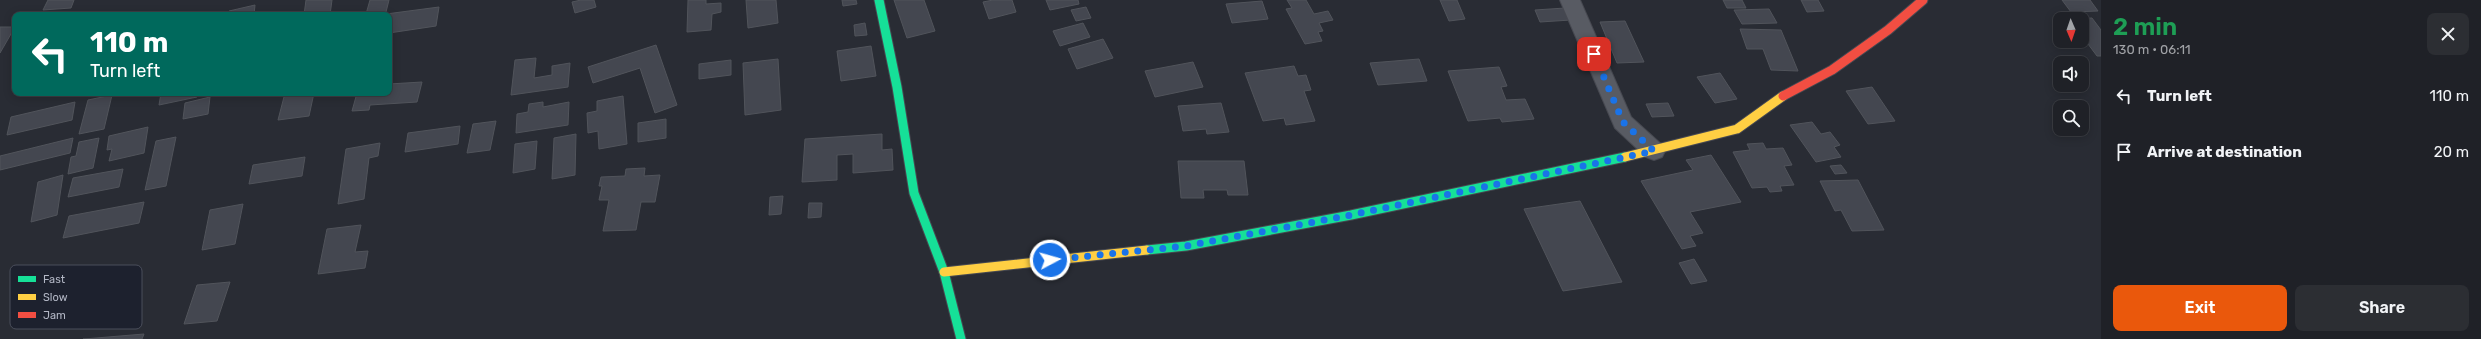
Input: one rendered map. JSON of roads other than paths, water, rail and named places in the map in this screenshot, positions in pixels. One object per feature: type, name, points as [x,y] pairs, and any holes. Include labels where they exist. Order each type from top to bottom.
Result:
[{"type":"street","points":[[879,0],[897,87],[914,193],[944,272],[961,339]]},
{"type":"street","points":[[1570,0],[1623,122],[1654,151]]},
{"type":"street","points":[[944,272],[1186,246],[1351,215],[1654,151],[1737,129],[1780,97],[1832,70],[1888,30],[1922,0]]}]
